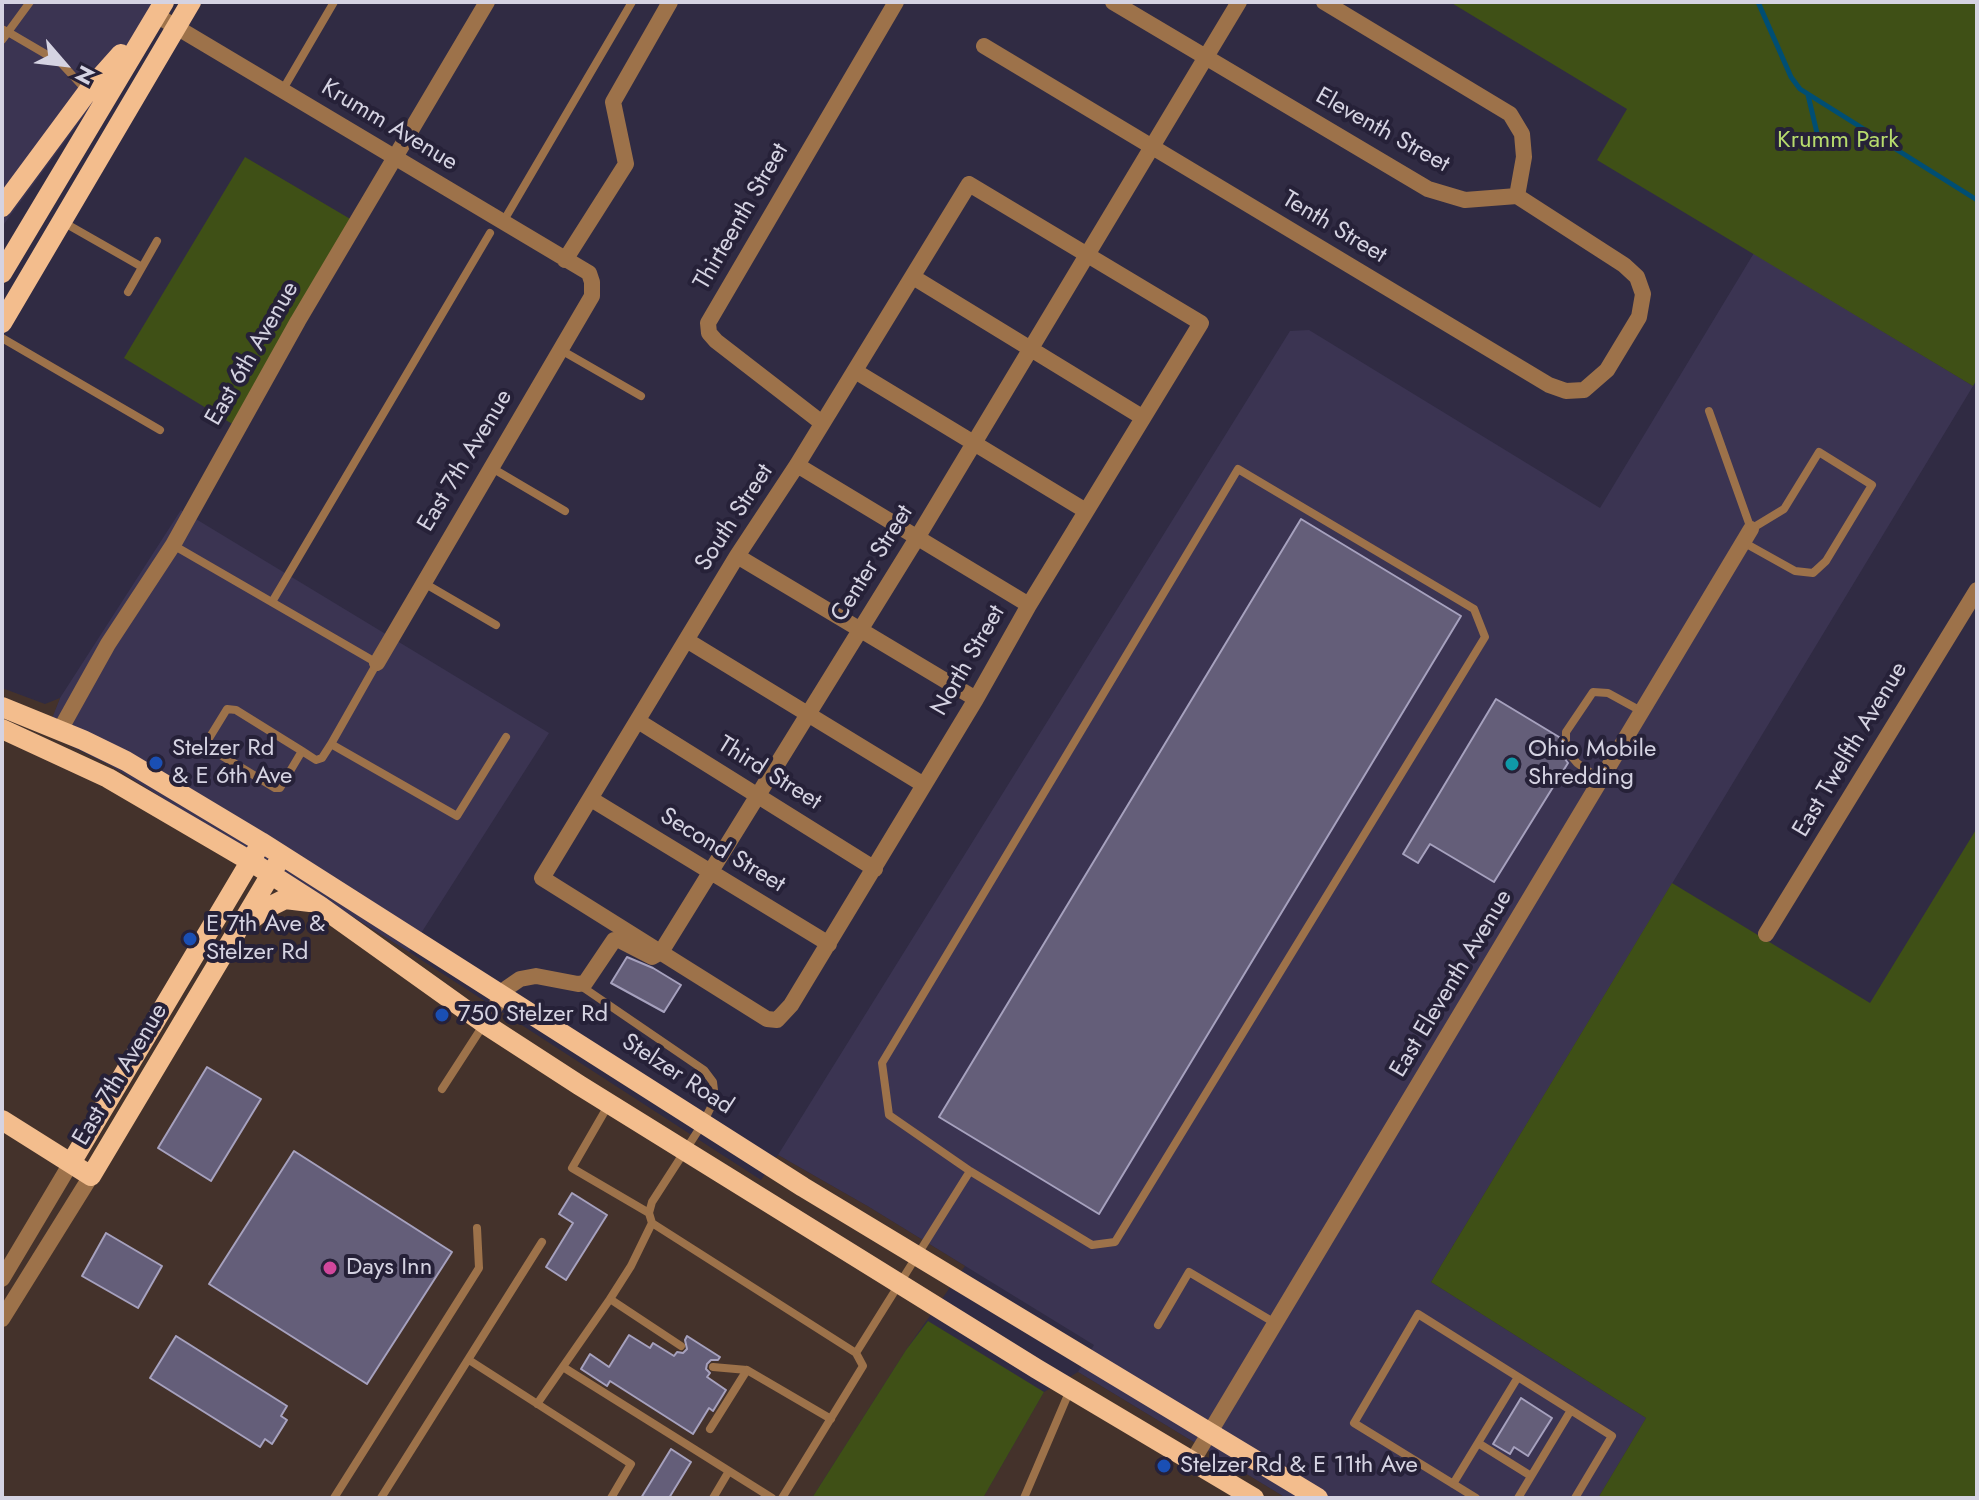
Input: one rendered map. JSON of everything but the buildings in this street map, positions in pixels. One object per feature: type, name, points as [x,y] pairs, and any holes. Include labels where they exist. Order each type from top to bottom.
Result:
[{"type":"main road","points":[[2,323],[191,2]]},
{"type":"main road","points":[[2,207],[88,91],[160,9]]},
{"type":"main road","points":[[2,273],[160,9]]},
{"type":"main road","name":"Stelzer Road","points":[[2,707],[126,761],[261,842],[917,1256],[1318,1498]]},
{"type":"main road","points":[[2,729],[108,778],[250,861],[320,906],[485,1023],[609,1104],[899,1285],[1254,1498]]},
{"type":"main road","name":"East 7th Avenue","points":[[71,1163],[261,842]]},
{"type":"main road","name":"East 7th Avenue","points":[[91,1176],[282,856]]},
{"type":"main road","points":[[219,959],[247,923],[276,903],[297,899],[320,906]]},
{"type":"main road","points":[[2,1120],[91,1176]]},
{"type":"street","name":"East 6th Avenue","points":[[60,730],[108,644],[173,545],[298,321],[487,2]]},
{"type":"street","points":[[565,260],[626,164],[613,102],[670,2]]},
{"type":"street","name":"Thirteenth Street","points":[[822,423],[716,341],[709,333],[708,323],[896,2]]},
{"type":"street","name":"Eleventh Street","points":[[1113,2],[1428,189],[1465,200],[1517,196]]},
{"type":"street","name":"Center Street","points":[[661,952],[917,538],[1239,2]]},
{"type":"street","points":[[1324,2],[1510,114],[1522,134],[1524,157],[1517,196]]},
{"type":"street","name":"Krumm Avenue","points":[[160,9],[177,28],[396,159],[497,228],[589,273],[592,282]]},
{"type":"street","name":"Tenth Street","points":[[984,46],[1549,385],[1566,391],[1584,390],[1607,370],[1639,317],[1643,294],[1637,277],[1624,265],[1517,196]]},
{"type":"street","name":"South Street","points":[[661,952],[542,878],[737,556],[797,465],[969,184],[1087,253]]},
{"type":"street","name":"North Street","points":[[661,952],[767,1019],[777,1020],[791,1005],[875,869],[1029,605],[1201,323],[1087,253]]},
{"type":"street","points":[[913,277],[1142,417]]},
{"type":"street","name":"East 7th Avenue","points":[[377,663],[592,296],[592,282]]},
{"type":"street","points":[[855,371],[1086,511]]},
{"type":"street","points":[[797,465],[1029,605]]},
{"type":"street","name":"East Eleventh Avenue","points":[[1192,1462],[1747,536]]},
{"type":"street","points":[[737,556],[976,699]]},
{"type":"street","name":"East Twelfth Avenue","points":[[1766,934],[1977,590]]},
{"type":"street","points":[[688,641],[924,785]]},
{"type":"street","name":"Third Street","points":[[638,721],[875,869]]},
{"type":"street","name":"Second Street","points":[[591,799],[829,944]]},
{"type":"street","points":[[485,1023],[507,988],[520,979],[536,976],[578,984],[589,978],[614,940],[652,957],[661,952]]},
{"type":"street","name":"East 7th Avenue","points":[[2,1279],[71,1163]]},
{"type":"street","name":"East 7th Avenue","points":[[2,1319],[91,1176]]},
{"type":"lane","points":[[30,2],[4,34],[61,63],[88,91]]},
{"type":"lane","points":[[282,91],[334,2]]},
{"type":"lane","points":[[272,602],[632,2]]},
{"type":"lane","points":[[62,221],[142,267]]},
{"type":"lane","points":[[128,292],[157,241]]},
{"type":"lane","points":[[2,338],[160,430]]},
{"type":"lane","points":[[561,350],[641,396]]},
{"type":"lane","points":[[1709,411],[1747,536],[1795,571],[1813,573],[1826,561],[1872,485],[1819,452],[1784,509],[1747,536]]},
{"type":"lane","points":[[492,468],[565,511]]},
{"type":"lane","points":[[1238,469],[1474,609],[1485,637],[1115,1242],[1092,1245],[970,1171],[889,1115],[882,1063],[1238,469]]},
{"type":"lane","points":[[173,545],[377,663],[322,758],[316,760],[302,751],[236,710],[227,709],[208,740],[209,748],[275,788],[280,788],[302,751]]},
{"type":"lane","points":[[424,583],[496,625]]},
{"type":"lane","points":[[1601,780],[1577,763],[1566,750],[1566,732],[1593,692],[1608,693],[1642,712]]},
{"type":"lane","points":[[331,744],[457,816],[506,737]]},
{"type":"lane","points":[[578,984],[704,1070],[713,1082],[715,1099],[652,1202],[649,1213],[652,1223],[856,1353],[863,1366],[782,1498]]},
{"type":"lane","points":[[442,1089],[485,1023]]},
{"type":"lane","points":[[609,1104],[572,1168],[649,1213]]},
{"type":"lane","points":[[856,1353],[970,1171]]},
{"type":"lane","points":[[537,1404],[631,1266],[652,1223]]},
{"type":"lane","points":[[334,1498],[479,1268],[477,1228]]},
{"type":"lane","points":[[381,1498],[542,1242]]},
{"type":"lane","points":[[1158,1325],[1189,1272],[1275,1323]]},
{"type":"lane","points":[[610,1299],[681,1346]]},
{"type":"lane","points":[[1476,1498],[1354,1423],[1418,1314],[1612,1436],[1575,1498]]},
{"type":"lane","points":[[469,1360],[631,1464],[611,1498]]},
{"type":"lane","points":[[563,1367],[772,1498]]},
{"type":"lane","points":[[713,1367],[747,1370],[831,1419]]},
{"type":"lane","points":[[710,1429],[747,1370]]},
{"type":"lane","points":[[1453,1484],[1518,1377]]},
{"type":"lane","points":[[1024,1498],[1071,1390]]},
{"type":"lane","points":[[1518,1498],[1571,1410]]},
{"type":"lane","points":[[1478,1443],[1531,1476]]},
{"type":"lane","points":[[713,1498],[729,1471]]},
{"type":"shaded area","points":[[2,2],[168,2],[4,224],[2,222]]},
{"type":"shaded area","points":[[1754,253],[1973,386],[1431,1282],[1646,1418],[1598,1498],[1286,1498],[1078,1372],[1094,1345],[778,1155],[1290,331],[1309,330],[1600,508]]},
{"type":"shaded area","points":[[181,510],[549,733],[409,952],[111,766],[45,733],[60,698]]},
{"type":"shaded area","points":[[2,688],[45,704],[60,698],[46,734],[111,766],[409,952],[761,1180],[778,1155],[965,1266],[906,1350],[812,1498],[2,1498]]},
{"type":"shaded area","points":[[1078,1372],[1286,1498],[983,1498],[1044,1392]]},
{"type":"green space","name":"Krumm Park","points":[[1450,2],[1977,2],[1977,379],[1973,386],[1597,160],[1627,109]]},
{"type":"green space","points":[[245,157],[352,220],[234,425],[124,358]]},
{"type":"green space","points":[[1977,828],[1977,1498],[1598,1498],[1646,1418],[1431,1282],[1672,883],[1870,1003]]},
{"type":"green space","points":[[928,1321],[1044,1392],[983,1498],[812,1498],[906,1350]]},
{"type":"waterway","points":[[1758,2],[1791,77],[1800,89],[1977,200]]},
{"type":"waterway","points":[[1808,95],[1817,133]]},
{"type":"place","name":"Stelzer Rd & E 6th Ave","points":[[156,763]]},
{"type":"place","name":"Ohio Mobile Shredding","points":[[1512,764]]},
{"type":"place","name":"E 7th Ave & Stelzer Rd","points":[[190,939]]},
{"type":"place","name":"750 Stelzer Rd","points":[[442,1015]]},
{"type":"place","name":"Days Inn","points":[[330,1268]]},
{"type":"place","name":"Stelzer Rd & E 11th Ave","points":[[1164,1466]]}]
